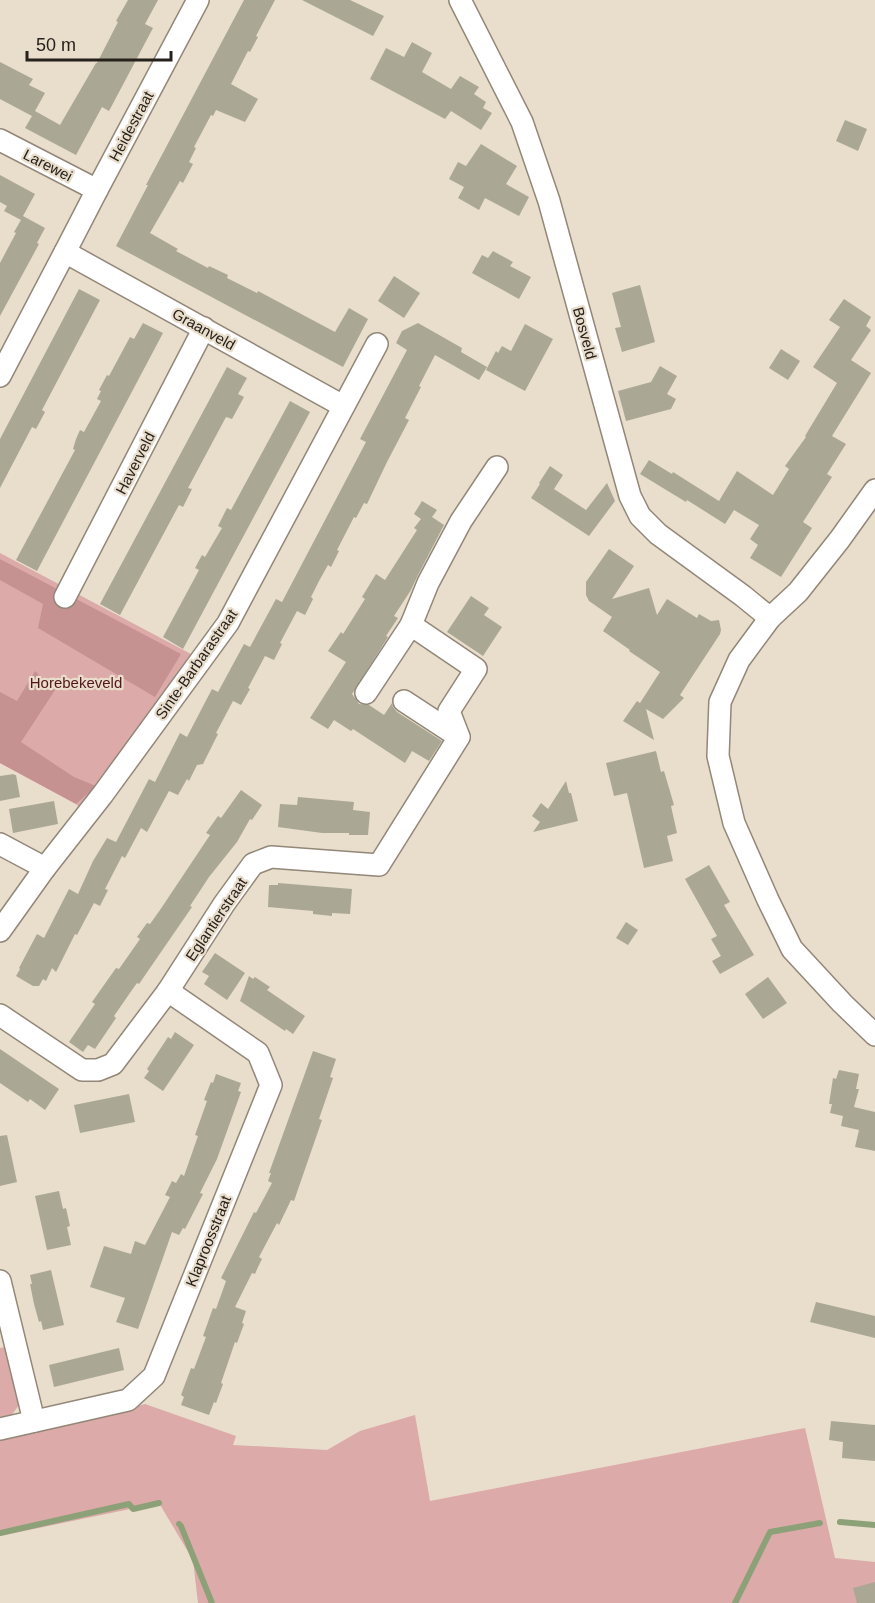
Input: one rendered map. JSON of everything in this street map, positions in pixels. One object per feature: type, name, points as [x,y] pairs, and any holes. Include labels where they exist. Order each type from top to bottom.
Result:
[{"type":"street","name":"Heidestraat","points":[[0,376],[198,0]]},
{"type":"street","name":"Bosveld","points":[[460,0],[522,122],[534,156],[549,201],[630,496],[640,516],[658,534],[770,618]]},
{"type":"street","name":"Larewei","points":[[0,140],[96,190]]},
{"type":"street","name":"Graanveld","points":[[65,252],[343,406]]},
{"type":"street","name":"Haverveld","points":[[65,597],[204,328]]},
{"type":"street","name":"Sinte-Barbarastraat","points":[[0,931],[228,623],[376,344]]},
{"type":"street","points":[[366,693],[411,625],[428,584],[461,521],[497,467]]},
{"type":"street","points":[[875,490],[798,592],[770,618],[739,660],[720,702],[718,756],[734,823],[792,949],[875,1035]]},
{"type":"street","points":[[411,625],[476,669],[449,711],[459,736]]},
{"type":"street","points":[[404,701],[459,736]]},
{"type":"street","name":"Eglantierstraat","points":[[0,1014],[82,1070],[98,1070],[113,1064],[168,991],[224,904],[253,864],[271,857],[379,865],[459,736]]},
{"type":"street","points":[[0,844],[45,868]]},
{"type":"street","name":"Klaproosstraat","points":[[0,1429],[128,1400],[154,1376],[271,1085],[258,1053],[168,991]]},
{"type":"street","points":[[0,1281],[34,1421]]},
{"type":"green space","name":"Horebekeveld","points":[[0,553],[191,654],[80,808],[0,763]]},
{"type":"green space","points":[[5,1347],[21,1402],[9,1419],[0,1422],[0,1348]]},
{"type":"green space","points":[[145,1404],[236,1436],[233,1445],[327,1450],[360,1431],[415,1415],[430,1501],[805,1428],[835,1558],[875,1562],[875,1603],[198,1603],[193,1560],[159,1503],[0,1536],[0,1439]]},
{"type":"shaded area","points":[[0,559],[181,654],[155,697],[38,628],[43,604],[0,580]]},
{"type":"shaded area","points":[[35,671],[55,690],[21,742],[74,777],[96,786],[76,804],[0,763],[0,692],[17,701]]},
{"type":"building","points":[[128,0],[158,0],[145,24],[153,28],[109,111],[102,107],[76,155],[25,128],[32,116],[0,99],[0,62],[33,79],[29,85],[45,93],[35,111],[60,125],[97,63]]},
{"type":"building","points":[[244,0],[275,0],[256,36],[258,37],[231,84],[258,99],[245,122],[216,110],[213,116],[211,115],[194,147],[196,148],[189,162],[193,164],[183,183],[180,181],[150,233],[178,249],[176,251],[208,268],[209,266],[228,275],[227,278],[257,293],[258,291],[335,332],[349,308],[368,319],[343,367],[116,246]]},
{"type":"building","points":[[302,0],[350,0],[384,16],[373,36]]},
{"type":"building","points":[[412,42],[432,53],[422,72],[451,89],[460,76],[479,87],[474,94],[486,102],[483,108],[492,113],[481,130],[451,111],[445,119],[370,79],[386,48],[404,57]]},
{"type":"building","points":[[845,120],[867,129],[858,151],[836,141]]},
{"type":"building","points":[[481,144],[517,166],[506,184],[529,197],[519,216],[485,198],[479,210],[458,198],[464,187],[449,179],[458,162],[466,166]]},
{"type":"building","points":[[0,175],[35,194],[23,216],[45,228],[37,243],[39,244],[0,316],[0,263],[21,220],[4,211],[7,206],[0,202]]},
{"type":"building","points":[[493,251],[513,262],[510,266],[531,277],[519,299],[472,273],[482,255],[488,258]]},
{"type":"building","points":[[394,276],[420,293],[404,318],[378,301]]},
{"type":"building","points":[[640,285],[655,342],[622,352],[615,328],[621,327],[612,293]]},
{"type":"building","points":[[79,289],[100,300],[42,410],[45,412],[36,429],[32,427],[0,488],[0,439]]},
{"type":"building","points":[[844,299],[871,317],[866,326],[871,330],[851,360],[871,373],[832,436],[846,444],[827,474],[832,477],[803,522],[812,528],[781,577],[750,558],[758,545],[750,539],[759,525],[734,510],[725,524],[640,474],[649,460],[719,501],[737,471],[773,495],[789,469],[785,466],[806,437],[837,383],[813,367],[840,327],[829,320]]},
{"type":"building","points":[[143,323],[163,333],[37,571],[16,560],[75,450],[73,449],[80,430],[84,432],[101,401],[97,399],[101,391],[99,390],[107,375],[109,376],[130,337],[134,339]]},
{"type":"building","points":[[418,323],[462,348],[461,352],[487,367],[479,380],[435,355],[405,418],[409,420],[367,504],[364,503],[356,518],[354,517],[331,567],[328,565],[311,597],[313,599],[305,615],[297,611],[274,660],[265,656],[241,705],[233,701],[203,764],[197,765],[189,781],[187,779],[178,795],[169,791],[147,832],[141,828],[125,858],[122,856],[105,889],[108,890],[100,906],[94,903],[56,972],[52,968],[46,981],[43,979],[39,986],[33,986],[16,976],[37,934],[44,938],[69,889],[78,894],[93,861],[107,838],[116,842],[149,779],[155,782],[180,733],[187,737],[212,689],[218,692],[244,644],[250,647],[276,599],[282,602],[366,442],[360,439],[407,350],[396,343],[402,331]]},
{"type":"building","points":[[525,324],[553,339],[525,391],[486,370],[496,351],[498,353],[502,346],[511,351]]},
{"type":"building","points":[[781,349],[800,361],[788,380],[769,368]]},
{"type":"building","points":[[660,366],[677,376],[667,394],[676,399],[671,409],[626,421],[618,391],[651,382]]},
{"type":"building","points":[[227,367],[247,378],[238,394],[244,397],[232,419],[226,417],[188,488],[192,489],[183,507],[179,505],[120,615],[100,604]]},
{"type":"building","points":[[290,401],[310,412],[183,649],[163,637],[199,570],[195,568],[202,555],[205,557],[222,528],[218,526],[227,508],[231,510]]},
{"type":"building","points":[[550,466],[563,475],[554,489],[586,510],[607,483],[615,501],[589,536],[531,498]]},
{"type":"building","points":[[422,501],[437,510],[432,517],[444,525],[411,590],[394,616],[398,618],[386,636],[388,637],[352,694],[359,704],[369,705],[384,715],[392,703],[397,712],[442,741],[429,761],[412,751],[405,763],[353,729],[351,731],[334,720],[328,729],[310,718],[346,662],[328,651],[341,632],[343,634],[365,599],[362,597],[376,574],[385,580],[417,530],[414,528],[421,519],[414,514]]},
{"type":"building","points":[[609,549],[634,566],[612,599],[649,588],[657,615],[667,599],[697,618],[699,614],[711,621],[719,620],[720,634],[680,695],[684,698],[663,719],[646,709],[654,740],[623,721],[637,701],[640,703],[660,672],[603,631],[612,617],[589,601],[586,595],[586,582]]},
{"type":"building","points":[[471,596],[489,608],[484,615],[502,627],[483,656],[447,632]]},
{"type":"building","points":[[656,751],[661,772],[664,771],[674,805],[671,806],[677,833],[667,836],[673,861],[644,868],[627,793],[614,796],[606,763]]},
{"type":"building","points":[[14,774],[20,797],[0,801],[0,776]]},
{"type":"building","points":[[566,781],[578,821],[533,832],[540,822],[532,816],[541,803],[548,809]]},
{"type":"building","points":[[241,790],[262,805],[252,820],[250,819],[237,842],[209,877],[190,906],[192,907],[114,1016],[116,1018],[95,1049],[88,1045],[83,1052],[69,1042],[95,1004],[92,1002],[140,939],[137,937],[147,923],[150,924],[160,910],[210,835],[206,833],[218,816],[221,818]]},
{"type":"building","points":[[298,797],[354,802],[353,810],[370,812],[368,835],[322,833],[278,827],[280,804],[297,805]]},
{"type":"building","points":[[54,801],[58,824],[13,833],[9,809]]},
{"type":"building","points":[[709,865],[730,902],[724,905],[754,955],[720,974],[712,961],[721,956],[711,939],[717,936],[685,879]]},
{"type":"building","points":[[278,883],[352,889],[350,914],[332,913],[332,916],[313,914],[313,911],[268,907],[269,885],[278,885]]},
{"type":"building","points":[[626,922],[638,930],[628,945],[616,938]]},
{"type":"building","points":[[215,953],[245,973],[227,1000],[204,984],[209,976],[202,972]]},
{"type":"building","points":[[249,976],[253,979],[255,977],[270,987],[267,990],[305,1016],[293,1034],[240,1001]]},
{"type":"building","points":[[768,977],[787,1003],[763,1019],[745,994]]},
{"type":"building","points":[[175,1032],[194,1045],[163,1091],[144,1078],[149,1071],[147,1069],[168,1037],[171,1039]]},
{"type":"building","points":[[0,1049],[59,1089],[45,1110],[30,1099],[28,1102],[0,1083]]},
{"type":"building","points":[[313,1051],[336,1059],[330,1077],[333,1078],[319,1119],[322,1120],[294,1201],[291,1200],[279,1225],[277,1223],[259,1257],[262,1259],[255,1274],[252,1273],[235,1307],[246,1311],[242,1323],[244,1324],[237,1343],[235,1342],[216,1403],[214,1402],[209,1415],[181,1405],[184,1397],[181,1395],[191,1368],[194,1369],[206,1337],[203,1336],[213,1308],[216,1309],[226,1281],[221,1278],[254,1212],[256,1213],[272,1183],[268,1181],[271,1173],[269,1173]]},
{"type":"building","points":[[839,1070],[859,1074],[856,1089],[859,1089],[854,1107],[875,1112],[875,1151],[855,1147],[859,1130],[841,1126],[843,1116],[830,1113],[833,1078],[836,1079]]},
{"type":"building","points":[[216,1074],[241,1083],[238,1091],[241,1092],[217,1159],[200,1193],[203,1194],[185,1229],[183,1228],[179,1235],[172,1232],[138,1329],[116,1322],[125,1298],[90,1287],[104,1246],[131,1254],[135,1241],[145,1245],[170,1197],[165,1195],[172,1181],[176,1183],[181,1174],[184,1176],[198,1136],[195,1135],[207,1101],[204,1100]]},
{"type":"building","points":[[129,1094],[135,1122],[80,1133],[74,1105]]},
{"type":"building","points":[[7,1135],[17,1182],[0,1186],[0,1136]]},
{"type":"building","points":[[59,1191],[70,1226],[67,1227],[71,1245],[47,1250],[35,1196]]},
{"type":"building","points":[[51,1270],[64,1325],[43,1330],[34,1304],[30,1275]]},
{"type":"building","points":[[816,1302],[875,1316],[875,1338],[810,1322]]},
{"type":"building","points":[[119,1348],[124,1370],[54,1387],[49,1365]]},
{"type":"building","points":[[831,1421],[875,1425],[875,1461],[842,1458],[843,1442],[829,1440]]},
{"type":"building","points":[[875,1582],[875,1603],[857,1603],[853,1588]]},
{"type":"waterway","points":[[0,1533],[129,1504],[133,1509],[159,1503]]},
{"type":"waterway","points":[[840,1522],[875,1525]]},
{"type":"waterway","points":[[735,1603],[770,1532],[820,1523]]},
{"type":"waterway","points":[[179,1524],[212,1603]]}]
